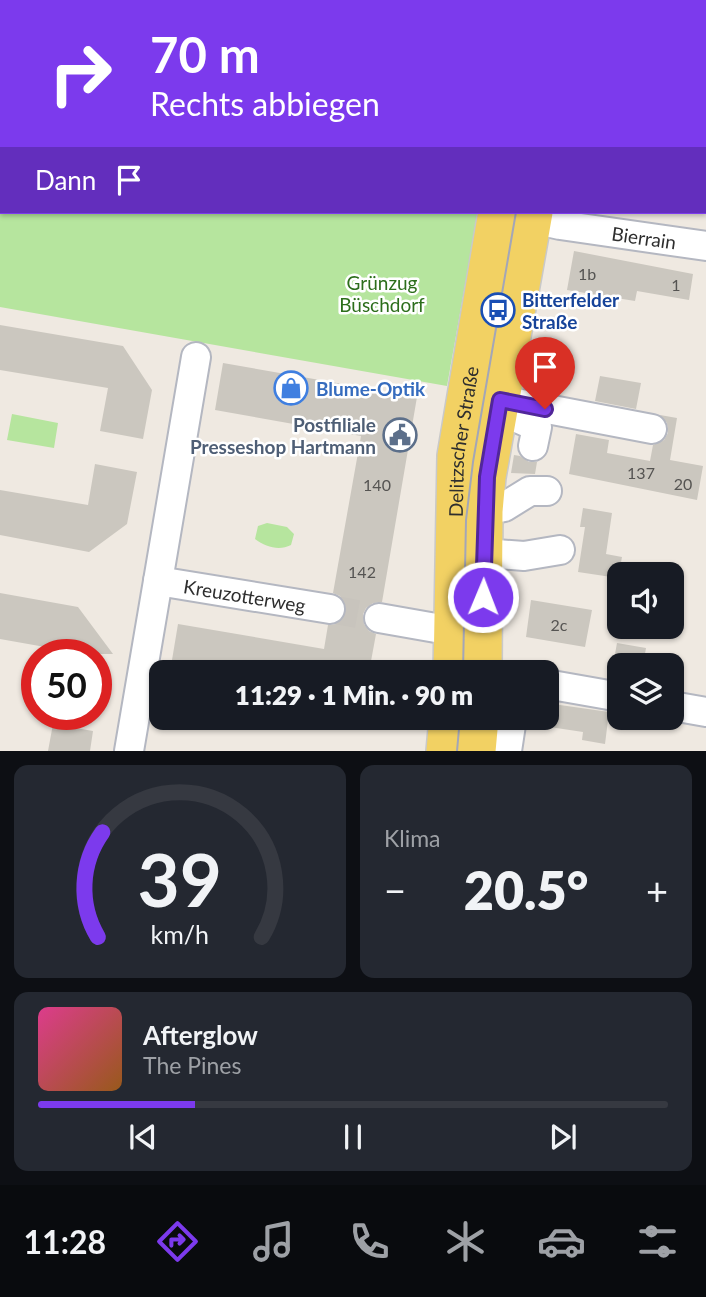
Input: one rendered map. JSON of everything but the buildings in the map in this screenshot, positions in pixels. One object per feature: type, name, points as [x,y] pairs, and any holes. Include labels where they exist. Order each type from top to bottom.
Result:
[{"type":"main road","name":"Delitzscher Straße","points":[[473,647],[484,553],[487,477],[499,408],[516,214]]},
{"type":"main road","name":"Delitzscher Straße","points":[[473,647],[456,456],[516,214]]},
{"type":"main road","points":[[445,751],[448,730]]},
{"type":"main road","points":[[477,751],[479,730]]},
{"type":"street","name":"Bierrain","points":[[520,214],[560,225],[706,246]]},
{"type":"street","name":"Kreuzotterweg","points":[[129,751],[196,357]]},
{"type":"street","points":[[499,408],[652,429]]},
{"type":"street","points":[[499,408],[537,427],[533,446]]},
{"type":"street","points":[[484,511],[504,508],[530,491],[547,491]]},
{"type":"street","points":[[484,553],[524,556],[560,550]]},
{"type":"street","name":"Kreuzotterweg","points":[[158,581],[330,609]]},
{"type":"street","points":[[379,618],[473,647]]},
{"type":"street","points":[[559,686],[607,695]]},
{"type":"street","points":[[684,708],[706,712]]},
{"type":"street","points":[[507,751],[510,730]]},
{"type":"green space","name":"Grünzug Büschdorf","points":[[0,214],[478,214],[447,386],[0,307]]},
{"type":"green space","points":[[12,414],[58,423],[54,448],[7,440]]},
{"type":"green space","points":[[267,523],[287,527],[294,534],[291,545],[273,547],[255,539],[258,526]]},
{"type":"tunnel","points":[[330,609],[379,618]]},
{"type":"tram line","points":[[463,660],[466,520],[473,462],[516,214]]},
{"type":"tram line","points":[[457,751],[459,730]]},
{"type":"place","name":"Bitterfelder Straße","points":[[498,310]]},
{"type":"place","name":"Blume-Optik","points":[[291,388]]},
{"type":"place","name":"Postfiliale Presseshop Hartmann","points":[[400,435]]},
{"type":"route","points":[[483,597],[484,511],[500,400],[545,409]]}]
